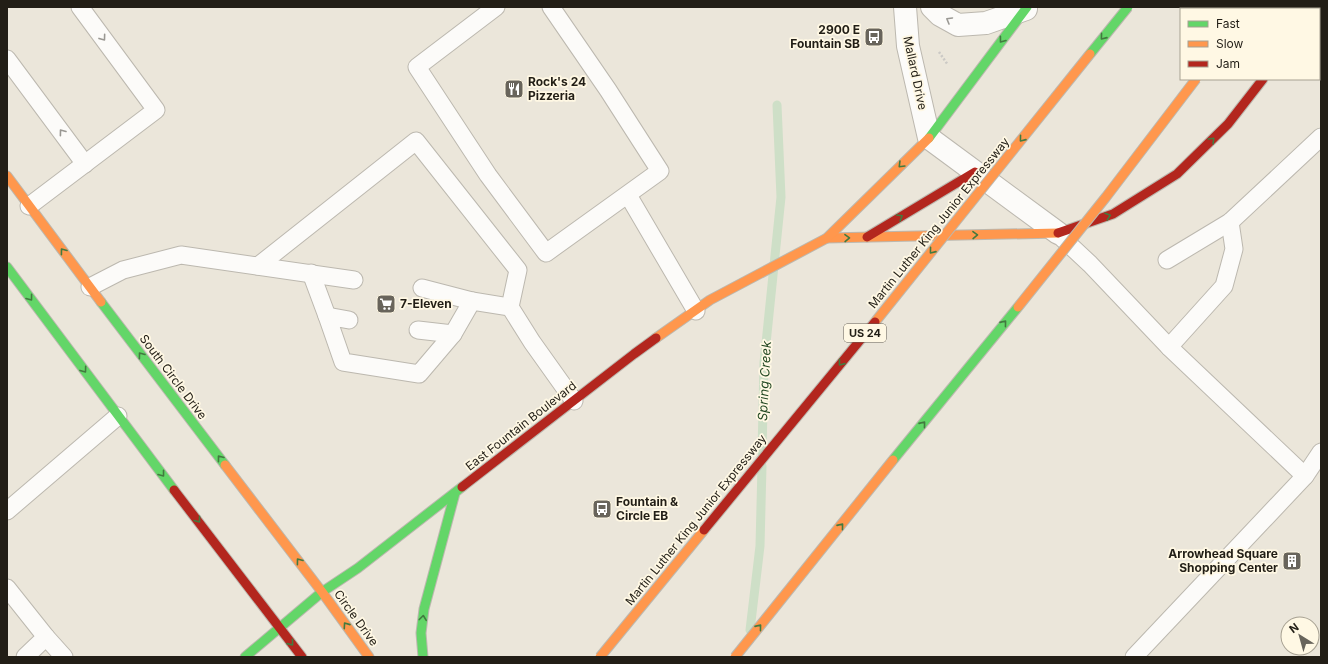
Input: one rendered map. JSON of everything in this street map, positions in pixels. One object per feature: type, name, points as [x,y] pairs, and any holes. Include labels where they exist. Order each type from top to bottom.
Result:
[{"type":"main road","name":"Martin Luther King Junior Expressway","points":[[600,657],[933,251],[1128,7]]},
{"type":"main road","name":"East Fountain Boulevard","points":[[245,657],[322,592],[358,568],[634,354],[710,300],[827,238],[929,138],[1026,8]]},
{"type":"main road","points":[[735,657],[1106,197],[1195,80]]},
{"type":"main road","name":"East Fountain Boulevard","points":[[827,238],[1058,234],[1113,214],[1177,174],[1228,124],[1262,80]]},
{"type":"main road","points":[[866,238],[974,172]]},
{"type":"main road","name":"South Circle Drive","points":[[7,176],[170,394],[322,592]]},
{"type":"main road","points":[[7,266],[118,416],[279,629],[302,657]]},
{"type":"main road","points":[[424,657],[421,643],[427,594],[454,493]]},
{"type":"main road","name":"Circle Drive","points":[[322,592],[369,657]]},
{"type":"street","name":"Mallard Drive","points":[[905,7],[908,46],[929,138]]},
{"type":"street","points":[[932,7],[940,15],[958,25],[986,23],[1026,8]]},
{"type":"street","points":[[929,138],[1058,234]]},
{"type":"lane","points":[[29,206],[156,110],[80,7]]},
{"type":"lane","points":[[496,7],[417,67],[488,174],[546,253],[660,171],[608,90],[550,7]]},
{"type":"lane","points":[[7,59],[85,164]]},
{"type":"lane","points":[[1167,260],[1230,222],[1320,139]]},
{"type":"lane","points":[[258,266],[416,141],[518,270],[510,308],[574,401]]},
{"type":"lane","points":[[628,195],[696,311]]},
{"type":"lane","points":[[1169,346],[1224,286],[1234,249],[1230,222]]},
{"type":"lane","points":[[1058,234],[1090,264],[1169,346],[1305,476]]},
{"type":"lane","points":[[90,287],[123,270],[181,255],[354,280]]},
{"type":"lane","points":[[311,273],[343,362],[420,374],[453,334],[472,301]]},
{"type":"lane","points":[[422,288],[472,301],[510,308]]},
{"type":"lane","points":[[326,316],[349,320]]},
{"type":"lane","points":[[418,330],[453,334]]},
{"type":"lane","points":[[7,511],[118,416]]},
{"type":"lane","points":[[1134,657],[1305,476],[1321,452]]},
{"type":"lane","points":[[7,588],[64,657]]},
{"type":"lane","points":[[25,657],[46,636]]},
{"type":"path","points":[[940,52],[948,65]]},
{"type":"waterway","name":"Spring Creek","points":[[762,453],[764,363],[781,197],[777,105]]},
{"type":"waterway","name":"Spring Creek","points":[[750,630],[760,546],[762,466]]},
{"type":"traffic: fast","points":[[929,138],[1027,7]]},
{"type":"traffic: fast","points":[[1090,54],[1128,7]]},
{"type":"traffic: fast","points":[[7,267],[174,490]]},
{"type":"traffic: fast","points":[[101,302],[225,465]]},
{"type":"traffic: fast","points":[[893,460],[1018,307]]},
{"type":"traffic: fast","points":[[245,657],[322,592],[358,568],[462,487]]},
{"type":"traffic: fast","points":[[423,657],[421,633],[424,609],[455,493]]},
{"type":"traffic: slow","points":[[875,322],[1090,54]]},
{"type":"traffic: slow","points":[[1018,307],[1106,197],[1195,80]]},
{"type":"traffic: slow","points":[[656,338],[710,300],[827,238],[929,138]]},
{"type":"traffic: slow","points":[[7,176],[101,302]]},
{"type":"traffic: slow","points":[[827,238],[1058,233]]},
{"type":"traffic: slow","points":[[735,657],[893,460]]},
{"type":"traffic: slow","points":[[225,465],[322,592],[369,657]]},
{"type":"traffic: slow","points":[[600,657],[704,530]]},
{"type":"traffic: jam","points":[[1058,233],[1113,214],[1177,174],[1228,124],[1262,80]]},
{"type":"traffic: jam","points":[[867,237],[975,172]]},
{"type":"traffic: jam","points":[[704,530],[875,322]]},
{"type":"traffic: jam","points":[[462,487],[656,338]]},
{"type":"traffic: jam","points":[[174,490],[302,657]]},
{"type":"place","name":"2900 E Fountain SB","points":[[874,37]]},
{"type":"place","name":"Rock's 24 Pizzeria","points":[[514,89]]},
{"type":"place","name":"7-Eleven","points":[[386,304]]},
{"type":"place","name":"Fountain & Circle EB","points":[[602,509]]},
{"type":"place","name":"Arrowhead Square Shopping Center","points":[[1292,561]]}]
